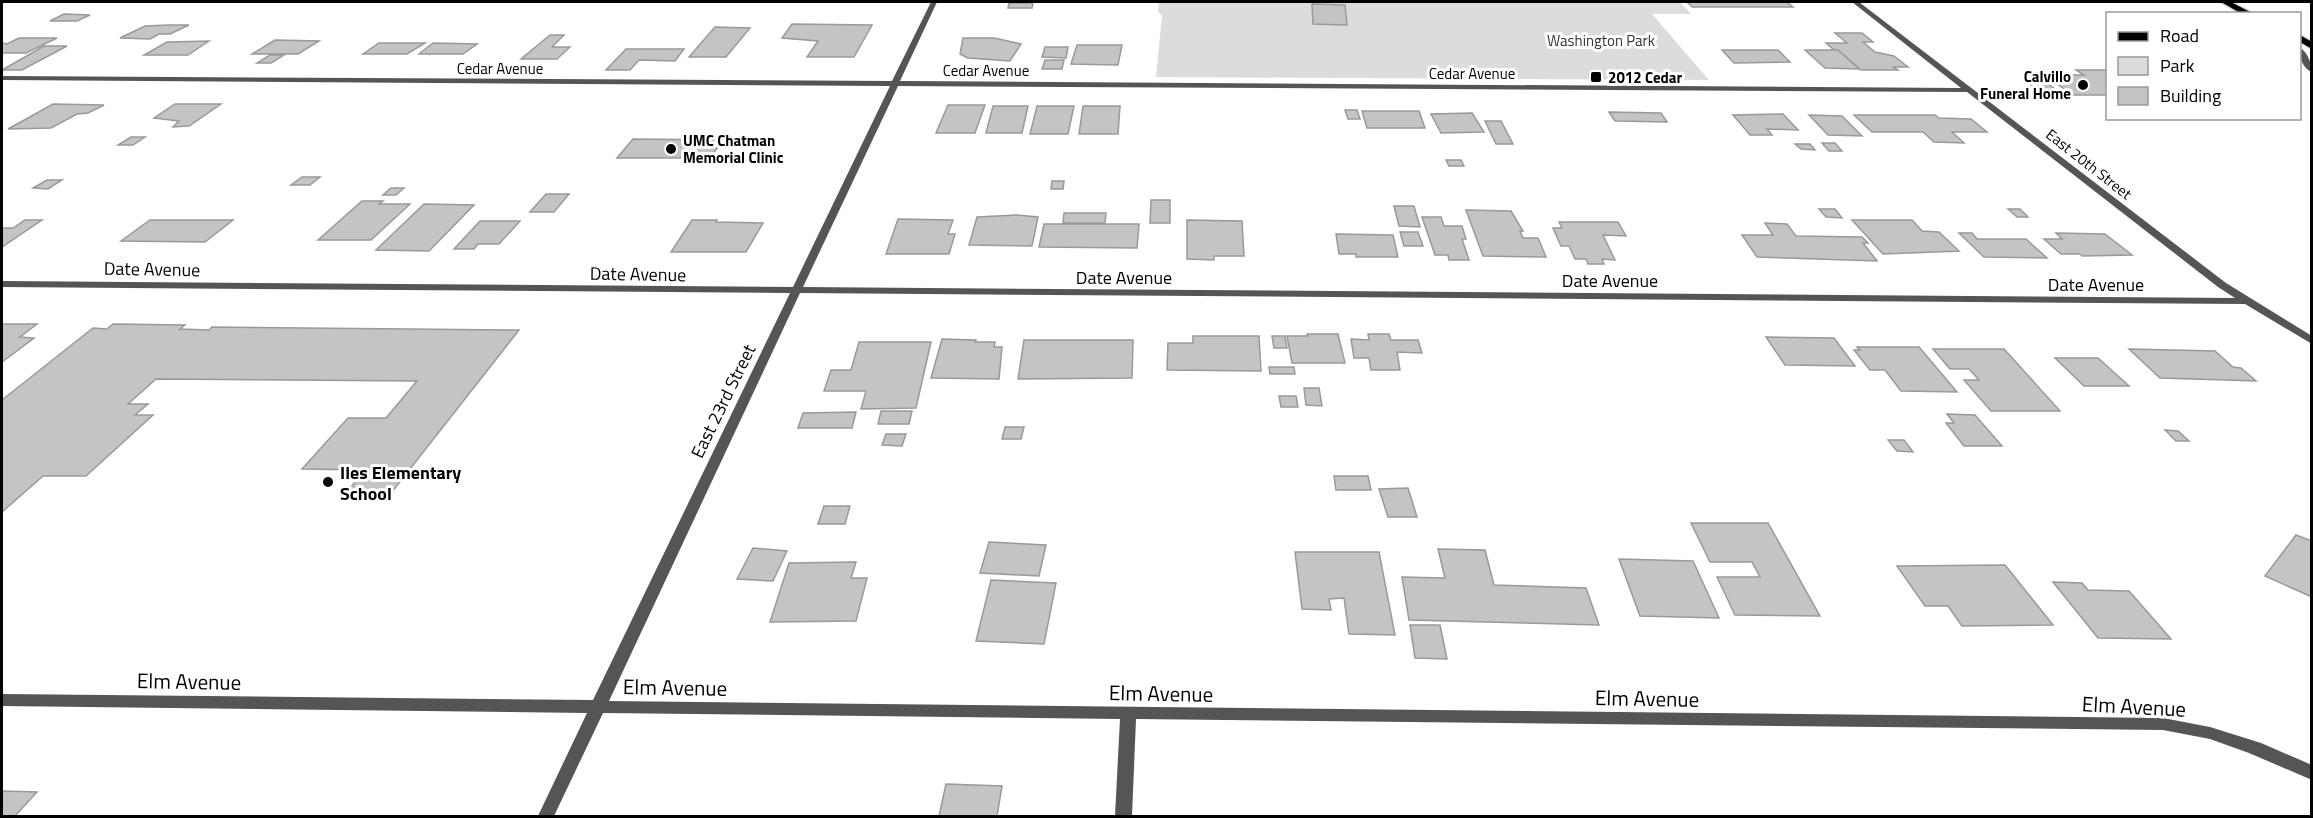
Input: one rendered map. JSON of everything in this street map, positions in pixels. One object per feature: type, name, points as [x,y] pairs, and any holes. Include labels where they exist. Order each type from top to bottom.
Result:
[{"type":"main road","points":[[2225,2],[2246,12]]},
{"type":"street","name":"East 23rd Street","points":[[546,816],[934,2]]},
{"type":"street","name":"East 20th Street","points":[[1855,2],[2222,285],[2312,341]]},
{"type":"street","points":[[2301,52],[2307,67],[2312,70]]},
{"type":"street","name":"Cedar Avenue","points":[[2,78],[1970,90]]},
{"type":"street","name":"Date Avenue","points":[[2,284],[2247,301]]},
{"type":"street","name":"Elm Avenue","points":[[2,700],[2163,724],[2210,733],[2255,747],[2312,773]]},
{"type":"street","points":[[1123,816],[1128,713]]},
{"type":"green space","name":"Washington Park","points":[[1159,2],[1680,2],[1691,14],[1652,14],[1709,80],[1156,77],[1162,15],[1158,12]]},
{"type":"building","points":[[1687,2],[1787,2],[1793,7],[1692,7]]},
{"type":"building","points":[[1009,3],[1033,3],[1032,8],[1008,8]]},
{"type":"building","points":[[1312,4],[1345,5],[1347,25],[1313,24]]},
{"type":"building","points":[[64,14],[90,15],[77,21],[50,21]]},
{"type":"building","points":[[792,24],[872,25],[854,57],[807,57],[818,41],[782,38]]},
{"type":"building","points":[[189,25],[170,34],[159,34],[150,39],[120,38],[145,26]]},
{"type":"building","points":[[715,27],[750,28],[726,57],[689,57]]},
{"type":"building","points":[[1835,33],[1862,33],[1873,42],[1863,42],[1875,52],[1894,56],[1908,67],[1893,67],[1898,70],[1861,70],[1826,43],[1847,43]]},
{"type":"building","points":[[550,35],[564,35],[552,47],[570,47],[557,59],[521,59]]},
{"type":"building","points":[[19,38],[57,38],[26,53],[2,53],[2,43],[7,44]]},
{"type":"building","points":[[963,38],[994,38],[1021,44],[1010,61],[968,58],[960,54]]},
{"type":"building","points":[[275,40],[319,41],[298,54],[252,54]]},
{"type":"building","points":[[209,41],[188,55],[144,55],[167,42]]},
{"type":"building","points":[[379,43],[425,43],[407,54],[363,54]]},
{"type":"building","points":[[433,43],[477,44],[463,54],[419,54]]},
{"type":"building","points":[[1077,45],[1122,45],[1118,65],[1071,64]]},
{"type":"building","points":[[44,46],[67,46],[22,70],[2,70]]},
{"type":"building","points":[[1045,47],[1068,47],[1066,58],[1042,57]]},
{"type":"building","points":[[626,49],[684,49],[675,61],[639,60],[630,70],[606,70]]},
{"type":"building","points":[[1722,50],[1778,50],[1790,62],[1734,63]]},
{"type":"building","points":[[1805,50],[1838,50],[1859,69],[1825,68]]},
{"type":"building","points":[[270,55],[284,55],[271,63],[257,63]]},
{"type":"building","points":[[1045,60],[1064,60],[1062,69],[1042,69]]},
{"type":"building","name":"Calvillo Funeral Home","points":[[2076,70],[2106,70],[2106,95],[2073,95],[2044,75],[2084,75]]},
{"type":"building","points":[[2027,83],[2047,83],[2055,89],[2036,88]]},
{"type":"building","points":[[53,104],[104,105],[88,113],[77,114],[51,128],[8,129]]},
{"type":"building","points":[[175,104],[221,104],[189,126],[173,127],[179,121],[154,118]]},
{"type":"building","points":[[948,105],[985,105],[975,133],[936,133]]},
{"type":"building","points":[[993,106],[1028,106],[1022,133],[986,133]]},
{"type":"building","points":[[1037,106],[1074,106],[1068,134],[1030,134]]},
{"type":"building","points":[[1083,106],[1120,106],[1118,134],[1079,134]]},
{"type":"building","points":[[1345,110],[1357,110],[1360,119],[1348,119]]},
{"type":"building","points":[[1362,111],[1419,111],[1425,128],[1367,128]]},
{"type":"building","points":[[1609,112],[1661,113],[1667,122],[1615,121]]},
{"type":"building","points":[[1472,113],[1484,132],[1441,133],[1431,114]]},
{"type":"building","points":[[1783,114],[1798,130],[1767,129],[1772,135],[1750,135],[1733,115]]},
{"type":"building","points":[[1809,115],[1842,116],[1862,136],[1828,135]]},
{"type":"building","points":[[1854,115],[1935,115],[1939,118],[1971,119],[1987,132],[1952,132],[1964,143],[1934,142],[1923,132],[1872,132]]},
{"type":"building","points":[[1485,121],[1501,121],[1513,144],[1496,144]]},
{"type":"building","points":[[131,137],[145,137],[133,145],[118,145]]},
{"type":"building","name":"UMC Chatman Memorial Clinic","points":[[633,139],[723,140],[710,158],[617,158]]},
{"type":"building","points":[[1822,143],[1835,143],[1842,151],[1829,151]]},
{"type":"building","points":[[1795,144],[1810,144],[1815,150],[1801,149]]},
{"type":"building","points":[[1446,160],[1461,160],[1464,166],[1449,166]]},
{"type":"building","points":[[302,177],[320,177],[310,185],[291,185]]},
{"type":"building","points":[[47,180],[62,180],[48,189],[33,188]]},
{"type":"building","points":[[1052,181],[1064,181],[1063,189],[1051,189]]},
{"type":"building","points":[[391,188],[404,188],[396,195],[383,195]]},
{"type":"building","points":[[546,194],[569,194],[554,212],[530,212]]},
{"type":"building","points":[[1151,200],[1170,200],[1170,223],[1150,223]]},
{"type":"building","points":[[362,201],[383,201],[379,204],[410,204],[371,240],[318,240]]},
{"type":"building","points":[[424,204],[474,205],[429,251],[376,250]]},
{"type":"building","points":[[1394,206],[1414,206],[1420,227],[1399,226]]},
{"type":"building","points":[[1819,209],[1835,209],[1842,218],[1826,217]]},
{"type":"building","points":[[2008,209],[2020,209],[2028,217],[2017,217]]},
{"type":"building","points":[[1466,210],[1511,211],[1523,231],[1520,231],[1523,238],[1538,238],[1546,257],[1483,256]]},
{"type":"building","points":[[1064,213],[1106,213],[1105,223],[1063,223]]},
{"type":"building","points":[[1017,215],[1038,217],[1032,246],[969,245],[977,217]]},
{"type":"building","points":[[1422,217],[1441,217],[1444,226],[1462,226],[1466,239],[1462,239],[1469,260],[1449,260],[1448,255],[1435,255]]},
{"type":"building","points":[[898,219],[953,220],[948,234],[955,234],[949,254],[886,254]]},
{"type":"building","points":[[25,220],[42,220],[2,247],[2,228],[13,228]]},
{"type":"building","points":[[150,220],[233,220],[205,242],[121,241]]},
{"type":"building","points":[[692,220],[763,223],[746,252],[671,252]]},
{"type":"building","points":[[1187,220],[1242,221],[1244,256],[1214,256],[1214,260],[1187,259]]},
{"type":"building","points":[[1852,220],[1912,220],[1922,231],[1939,232],[1959,251],[1883,254]]},
{"type":"building","points":[[480,221],[520,221],[499,244],[478,244],[474,249],[454,249]]},
{"type":"building","points":[[1559,222],[1618,222],[1626,236],[1603,235],[1615,260],[1602,259],[1604,264],[1588,264],[1586,259],[1575,259],[1569,246],[1561,246],[1553,228],[1562,228]]},
{"type":"building","points":[[1765,223],[1787,224],[1796,236],[1862,237],[1868,243],[1863,243],[1877,261],[1757,257],[1742,235],[1773,235]]},
{"type":"building","points":[[1044,224],[1139,224],[1137,248],[1039,247]]},
{"type":"building","points":[[1400,232],[1418,232],[1423,246],[1404,246]]},
{"type":"building","points":[[1959,233],[1972,233],[1977,239],[2026,239],[2047,258],[1984,257]]},
{"type":"building","points":[[2056,233],[2105,234],[2132,255],[2061,254],[2044,239],[2062,239]]},
{"type":"building","points":[[1336,234],[1393,235],[1398,257],[1356,257],[1356,254],[1339,254]]},
{"type":"building","points":[[2,324],[37,324],[20,337],[34,338],[2,362]]},
{"type":"building","points":[[113,324],[185,325],[180,329],[209,330],[212,327],[519,330],[388,497],[343,497],[365,470],[302,469],[348,418],[386,418],[417,381],[156,379],[128,404],[148,404],[135,415],[153,415],[86,476],[43,476],[2,512],[2,400],[93,328],[107,329]]},
{"type":"building","points":[[1307,334],[1338,334],[1345,363],[1292,363],[1287,336],[1308,336]]},
{"type":"building","points":[[1368,334],[1389,334],[1391,340],[1418,340],[1422,353],[1397,352],[1400,370],[1371,370],[1369,358],[1354,358],[1351,339],[1369,340]]},
{"type":"building","points":[[1193,336],[1259,336],[1261,371],[1167,370],[1168,343],[1193,343]]},
{"type":"building","points":[[1272,336],[1285,336],[1287,348],[1274,348]]},
{"type":"building","points":[[1766,337],[1834,338],[1855,366],[1785,365]]},
{"type":"building","points":[[942,339],[995,342],[994,347],[1002,347],[999,379],[931,378]]},
{"type":"building","points":[[1024,340],[1133,340],[1132,378],[1018,379]]},
{"type":"building","points":[[859,342],[931,342],[916,408],[861,409],[866,391],[824,391],[831,370],[851,370]]},
{"type":"building","points":[[1857,347],[1919,347],[1957,392],[1901,391],[1885,370],[1870,370],[1854,350],[1860,350]]},
{"type":"building","points":[[1933,349],[2004,349],[2060,411],[1991,411],[1964,380],[1979,380],[1969,369],[1950,369]]},
{"type":"building","points":[[2129,349],[2215,351],[2233,367],[2241,368],[2256,381],[2160,378]]},
{"type":"building","points":[[2055,358],[2098,358],[2129,386],[2084,386]]},
{"type":"building","points":[[1269,367],[1294,367],[1295,374],[1270,374]]},
{"type":"building","points":[[1304,388],[1319,388],[1322,406],[1306,405]]},
{"type":"building","points":[[1279,396],[1296,396],[1298,407],[1281,407]]},
{"type":"building","points":[[881,411],[912,411],[909,424],[878,424]]},
{"type":"building","points":[[856,412],[852,428],[798,428],[803,413]]},
{"type":"building","points":[[1947,414],[1975,415],[2002,446],[1964,446],[1946,423],[1954,423]]},
{"type":"building","points":[[1005,427],[1024,427],[1021,439],[1002,439]]},
{"type":"building","points":[[2165,430],[2178,431],[2189,441],[2176,441]]},
{"type":"building","points":[[886,434],[906,434],[902,446],[882,445]]},
{"type":"building","points":[[1888,440],[1904,440],[1913,452],[1897,451]]},
{"type":"building","points":[[1334,476],[1368,476],[1371,490],[1336,490]]},
{"type":"building","points":[[1408,488],[1417,517],[1388,517],[1379,489]]},
{"type":"building","points":[[824,506],[850,506],[845,524],[818,524]]},
{"type":"building","points":[[1691,523],[1768,523],[1820,616],[1735,615],[1717,577],[1760,577],[1752,562],[1710,562]]},
{"type":"building","points":[[2296,535],[2312,541],[2312,597],[2265,576]]},
{"type":"building","points":[[989,542],[1046,545],[1039,576],[980,573]]},
{"type":"building","points":[[753,548],[787,551],[773,581],[737,579]]},
{"type":"building","points":[[1438,549],[1485,550],[1494,585],[1586,588],[1599,625],[1409,620],[1402,577],[1445,578]]},
{"type":"building","points":[[1295,552],[1379,552],[1395,635],[1349,634],[1344,598],[1329,599],[1331,610],[1302,609]]},
{"type":"building","points":[[1619,559],[1693,561],[1719,618],[1640,616]]},
{"type":"building","points":[[856,562],[851,578],[867,578],[856,621],[770,622],[789,563]]},
{"type":"building","points":[[2005,565],[2053,625],[1962,626],[1948,606],[1925,606],[1897,566]]},
{"type":"building","points":[[991,580],[1056,583],[1044,644],[976,641]]},
{"type":"building","points":[[2053,582],[2082,583],[2088,590],[2129,591],[2171,639],[2098,638]]},
{"type":"building","points":[[1410,625],[1440,625],[1447,659],[1415,658]]},
{"type":"building","points":[[946,784],[1002,786],[997,816],[939,816]]},
{"type":"building","points":[[2,791],[37,792],[15,816],[2,816]]},
{"type":"place","name":"2012 Cedar","points":[[1596,77]]},
{"type":"place","name":"Calvillo Funeral Home","points":[[2083,85]]},
{"type":"place","name":"UMC Chatman Memorial Clinic","points":[[671,149]]},
{"type":"place","name":"Iles Elementary School","points":[[328,482]]}]
